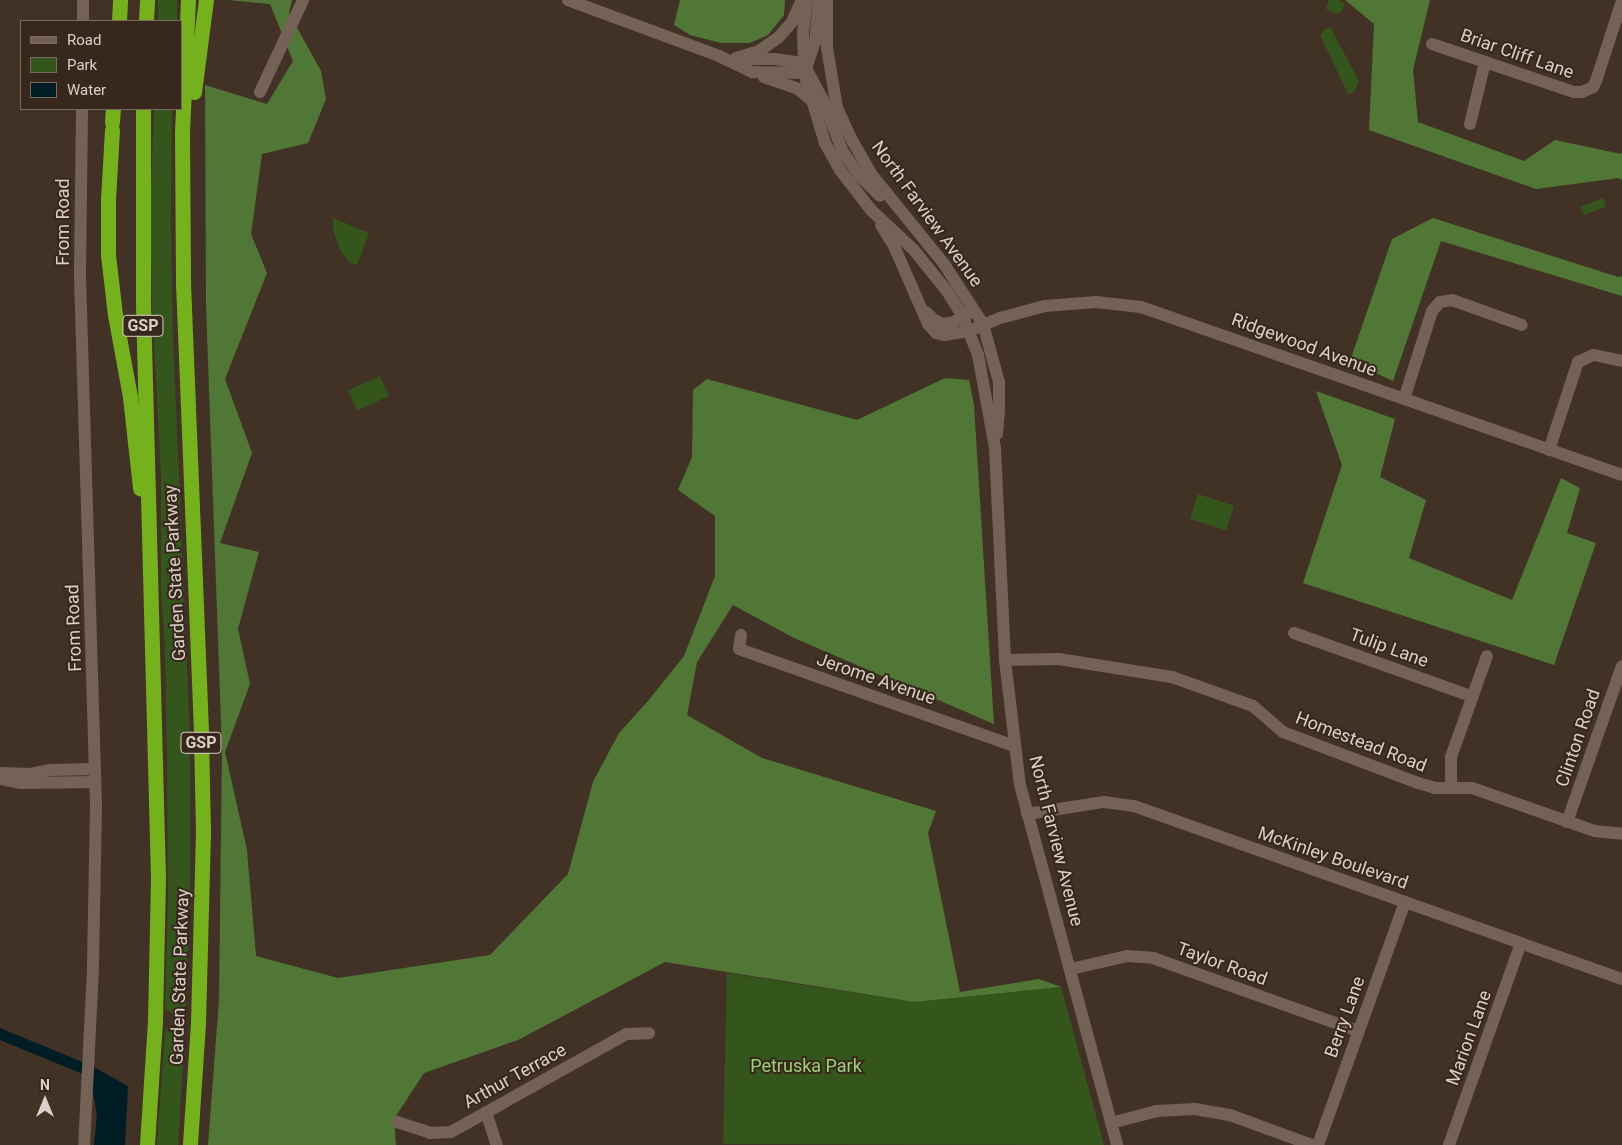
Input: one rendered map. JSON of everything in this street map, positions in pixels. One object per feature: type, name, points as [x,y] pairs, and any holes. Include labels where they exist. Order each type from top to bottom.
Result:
[{"type":"highway","points":[[119,20],[120,0]]},
{"type":"highway","points":[[146,20],[147,0]]},
{"type":"highway","name":"Garden State Parkway","points":[[188,0],[182,134],[182,228],[186,387],[201,736],[203,832],[198,1023],[190,1145]]},
{"type":"highway","points":[[182,228],[195,73],[206,0]]},
{"type":"highway","name":"Garden State Parkway","points":[[143,110],[142,267],[158,887],[155,1021],[147,1145]]},
{"type":"highway","points":[[113,120],[108,199],[108,255],[115,315],[130,397],[137,472],[150,544]]},
{"type":"street","points":[[83,20],[84,0]]},
{"type":"street","points":[[260,92],[303,0]]},
{"type":"street","points":[[568,0],[719,56],[752,72],[798,90],[810,99]]},
{"type":"street","points":[[736,58],[759,50],[780,37],[792,22],[802,0]]},
{"type":"street","name":"North Farview Avenue","points":[[807,0],[803,35],[804,68],[810,99],[825,143],[840,170],[871,210],[913,249],[947,291],[969,330],[983,376],[995,448],[1005,660],[1014,746],[1027,814],[1071,969],[1117,1145]]},
{"type":"street","points":[[804,68],[815,42],[819,0]]},
{"type":"street","name":"North Farview Avenue","points":[[827,0],[827,48],[837,108],[853,142],[872,175],[944,264],[983,324],[998,382],[999,411],[995,448]]},
{"type":"street","points":[[1610,0],[1622,4]]},
{"type":"street","name":"Briar Cliff Lane","points":[[1432,44],[1574,92],[1589,90],[1596,82],[1622,4]]},
{"type":"street","points":[[719,56],[774,59],[804,68],[823,100],[843,152],[875,192],[903,214]]},
{"type":"street","points":[[1470,124],[1485,62]]},
{"type":"street","points":[[752,72],[804,68]]},
{"type":"street","name":"From Road","points":[[82,110],[80,276],[95,775],[95,908],[84,1145]]},
{"type":"street","points":[[871,210],[894,246],[922,308],[933,319],[943,324],[963,318],[975,310]]},
{"type":"street","points":[[1404,399],[1432,311],[1440,302],[1452,300],[1522,325]]},
{"type":"street","name":"Ridgewood Avenue","points":[[922,308],[928,324],[936,332],[944,335],[969,330],[1035,308],[1070,302],[1119,303],[1141,306],[1622,475]]},
{"type":"street","points":[[1549,450],[1578,362],[1594,355],[1622,361]]},
{"type":"street","name":"Tulip Lane","points":[[1294,633],[1471,696]]},
{"type":"street","name":"Jerome Avenue","points":[[741,635],[738,649],[1014,746]]},
{"type":"street","points":[[1451,787],[1451,757],[1471,696],[1487,656]]},
{"type":"street","name":"Homestead Road","points":[[1005,660],[1059,659],[1119,667],[1172,677],[1253,706],[1283,732],[1435,788],[1451,787],[1482,791],[1595,832],[1622,834]]},
{"type":"street","name":"Clinton Road","points":[[1567,822],[1621,671]]},
{"type":"street","points":[[0,773],[30,774],[50,770],[95,775]]},
{"type":"street","points":[[0,778],[20,783],[95,775]]},
{"type":"street","name":"McKinley Boulevard","points":[[1027,814],[1104,802],[1134,806],[1622,979]]},
{"type":"street","name":"Berry Lane","points":[[1318,1145],[1405,902]]},
{"type":"street","name":"Marion Lane","points":[[1449,1145],[1521,943]]},
{"type":"street","name":"Taylor Road","points":[[1071,969],[1127,956],[1153,958],[1358,1031]]},
{"type":"street","name":"Arthur Terrace","points":[[397,1122],[430,1133],[448,1133],[626,1034],[649,1033]]},
{"type":"street","points":[[1111,1123],[1157,1111],[1195,1109],[1230,1116],[1312,1145]]},
{"type":"street","points":[[486,1112],[497,1145]]},
{"type":"green space","points":[[158,0],[177,0],[177,20],[158,20]]},
{"type":"green space","points":[[228,0],[292,0],[289,13],[321,71],[326,99],[308,143],[262,154],[251,234],[267,273],[225,379],[252,453],[220,543],[259,552],[238,629],[250,684],[225,752],[247,850],[256,956],[338,978],[490,955],[568,874],[593,782],[619,733],[648,701],[684,656],[715,576],[715,516],[678,490],[692,457],[693,390],[707,379],[857,420],[945,378],[969,380],[974,405],[994,724],[794,638],[733,605],[697,662],[687,715],[762,758],[936,811],[928,833],[960,992],[1039,979],[1061,987],[914,1002],[665,962],[518,1040],[424,1073],[394,1119],[396,1145],[208,1145],[219,1000],[222,750],[206,306],[205,85],[267,104],[293,61],[270,4]]},
{"type":"green space","points":[[680,0],[785,0],[784,15],[768,35],[750,43],[721,43],[690,35],[674,25]]},
{"type":"green space","points":[[1329,0],[1338,0],[1345,4],[1340,13],[1336,14],[1326,9]]},
{"type":"green space","points":[[1345,0],[1430,0],[1413,70],[1418,122],[1524,161],[1555,140],[1621,154],[1622,152],[1622,180],[1619,178],[1536,189],[1369,130],[1374,24]]},
{"type":"green space","points":[[1330,27],[1359,81],[1355,90],[1350,94],[1348,94],[1320,35]]},
{"type":"green space","points":[[154,110],[172,110],[171,226],[173,337],[190,737],[190,885],[186,1008],[183,1014],[177,1016],[166,1010],[165,1003],[168,903],[165,646],[161,592],[161,475],[152,304],[150,208]]},
{"type":"green space","points":[[1603,198],[1606,206],[1584,215],[1581,207]]},
{"type":"green space","points":[[333,218],[369,233],[357,265],[349,262],[340,250],[333,230]]},
{"type":"green space","points":[[1433,218],[1618,277],[1622,276],[1622,296],[1441,241],[1393,381],[1350,361],[1392,239]]},
{"type":"green space","points":[[380,376],[389,396],[357,410],[348,390]]},
{"type":"green space","points":[[1316,391],[1395,419],[1380,477],[1426,500],[1409,558],[1512,600],[1561,478],[1580,488],[1567,533],[1596,543],[1554,665],[1303,583],[1342,465]]},
{"type":"green space","points":[[1198,494],[1234,506],[1226,530],[1190,519]]},
{"type":"green space","name":"Petruska Park","points":[[727,973],[914,1002],[1061,987],[1104,1145],[723,1144]]},
{"type":"green space","points":[[179,1026],[185,1032],[178,1145],[157,1145],[165,1032],[169,1027]]},
{"type":"water","points":[[0,1028],[92,1066],[128,1086],[125,1145],[94,1145],[97,1115],[90,1077],[0,1040]]}]
